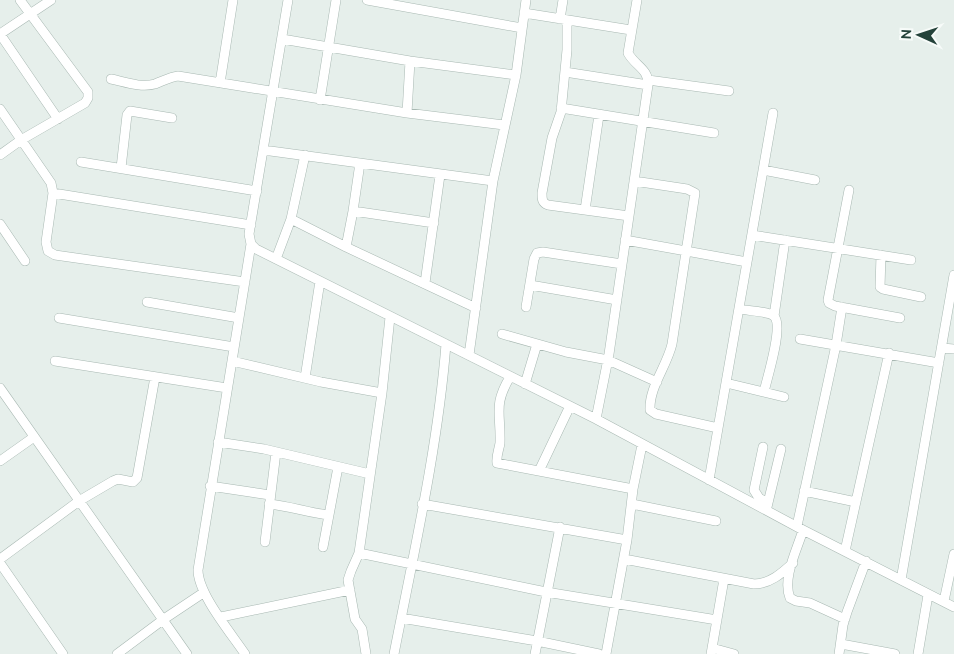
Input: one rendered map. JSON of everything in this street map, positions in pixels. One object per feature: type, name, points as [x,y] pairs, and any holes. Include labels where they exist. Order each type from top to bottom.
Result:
[{"type":"street","points":[[0,155],[21,140],[85,103],[88,98],[88,92],[20,0]]},
{"type":"street","points":[[51,0],[0,34],[58,119]]},
{"type":"street","points":[[220,83],[233,0]]},
{"type":"street","points":[[245,654],[203,593],[198,578],[198,563],[245,282],[251,244],[251,225],[288,0]]},
{"type":"street","points":[[320,100],[336,0]]},
{"type":"street","points":[[367,0],[522,28]]},
{"type":"street","points":[[469,355],[494,181],[504,125],[516,75],[526,0]]},
{"type":"street","points":[[563,0],[567,50],[565,72],[561,108],[552,138],[542,199],[548,205],[629,216]]},
{"type":"street","points":[[596,419],[608,360],[648,83],[645,70],[628,53],[636,0]]},
{"type":"street","points":[[524,13],[631,30]]},
{"type":"street","points":[[282,39],[410,61],[516,75]]},
{"type":"street","points":[[407,113],[410,61]]},
{"type":"street","points":[[565,72],[729,91]]},
{"type":"street","points":[[111,79],[149,85],[178,76],[320,100],[504,125]]},
{"type":"street","points":[[561,108],[714,133]]},
{"type":"street","points":[[0,109],[51,183],[53,193],[46,242],[48,251],[55,256],[245,282]]},
{"type":"street","points":[[121,168],[128,114],[130,111],[172,118]]},
{"type":"street","points":[[709,480],[773,113]]},
{"type":"street","points":[[585,210],[599,115]]},
{"type":"street","points":[[263,150],[494,181]]},
{"type":"street","points":[[276,259],[291,220],[305,155]]},
{"type":"street","points":[[81,162],[257,192]]},
{"type":"street","points":[[346,247],[360,163]]},
{"type":"street","points":[[763,170],[815,180]]},
{"type":"street","points":[[425,283],[440,175]]},
{"type":"street","points":[[634,181],[687,189],[695,193],[672,344],[668,360],[657,382],[650,410],[652,413],[718,428]]},
{"type":"street","points":[[849,190],[828,300],[832,305],[900,318]]},
{"type":"street","points":[[53,193],[251,225]]},
{"type":"street","points":[[353,211],[434,223]]},
{"type":"street","points":[[291,220],[476,308]]},
{"type":"street","points":[[0,224],[25,261]]},
{"type":"street","points":[[752,235],[911,260]]},
{"type":"street","points":[[625,240],[747,262]]},
{"type":"street","points":[[764,392],[778,331],[778,325],[774,316],[785,240]]},
{"type":"street","points":[[251,244],[262,254],[276,259],[596,419],[709,480],[767,507],[800,528],[954,607]]},
{"type":"street","points":[[526,307],[535,256],[540,252],[622,264]]},
{"type":"street","points":[[881,255],[880,287],[921,297]]},
{"type":"street","points":[[901,580],[954,275]]},
{"type":"street","points":[[305,378],[320,281]]},
{"type":"street","points":[[530,285],[617,300]]},
{"type":"street","points":[[147,302],[239,318]]},
{"type":"street","points":[[842,307],[836,345],[804,491],[800,528],[789,578],[788,592],[790,598],[796,601],[810,603],[845,619]]},
{"type":"street","points":[[740,309],[774,316]]},
{"type":"street","points":[[366,654],[362,629],[355,620],[349,575],[360,553],[382,393],[390,317]]},
{"type":"street","points":[[59,318],[234,347]]},
{"type":"street","points":[[502,334],[577,355],[608,360],[657,382]]},
{"type":"street","points":[[800,339],[940,363]]},
{"type":"street","points":[[394,654],[412,563],[442,387],[446,344]]},
{"type":"street","points":[[525,384],[537,344]]},
{"type":"street","points":[[942,348],[954,349]]},
{"type":"street","points":[[845,551],[889,353]]},
{"type":"street","points":[[55,361],[227,388]]},
{"type":"street","points":[[232,361],[382,393]]},
{"type":"street","points":[[0,559],[79,501],[118,479],[133,482],[137,478],[155,377]]},
{"type":"street","points":[[510,377],[499,400],[500,445],[496,461],[504,465],[633,489]]},
{"type":"street","points":[[726,383],[784,397]]},
{"type":"street","points":[[0,388],[188,654]]},
{"type":"street","points":[[539,471],[570,406]]},
{"type":"street","points":[[0,461],[34,437]]},
{"type":"street","points":[[218,442],[276,452],[370,474]]},
{"type":"street","points":[[606,654],[624,559],[633,489],[642,445]]},
{"type":"street","points":[[763,447],[754,490],[767,507]]},
{"type":"street","points":[[767,507],[781,449]]},
{"type":"street","points":[[265,542],[276,452]]},
{"type":"street","points":[[323,547],[338,467]]},
{"type":"street","points":[[210,486],[270,499],[309,512],[329,515]]},
{"type":"street","points":[[804,491],[856,502]]},
{"type":"street","points":[[422,504],[560,526],[627,540]]},
{"type":"street","points":[[632,504],[716,521]]},
{"type":"street","points":[[534,654],[560,526]]},
{"type":"street","points":[[360,553],[546,592],[717,620]]},
{"type":"street","points":[[944,601],[954,554]]},
{"type":"street","points":[[624,559],[724,579],[760,584],[774,578],[793,562]]},
{"type":"street","points":[[839,654],[845,619],[866,562]]},
{"type":"street","points":[[0,563],[63,654]]},
{"type":"street","points":[[724,579],[712,651],[734,654]]},
{"type":"street","points":[[221,618],[350,590]]},
{"type":"street","points":[[117,654],[203,593]]},
{"type":"street","points":[[918,654],[928,595]]},
{"type":"street","points":[[401,618],[537,641],[600,654]]},
{"type":"street","points":[[840,644],[895,654]]}]
